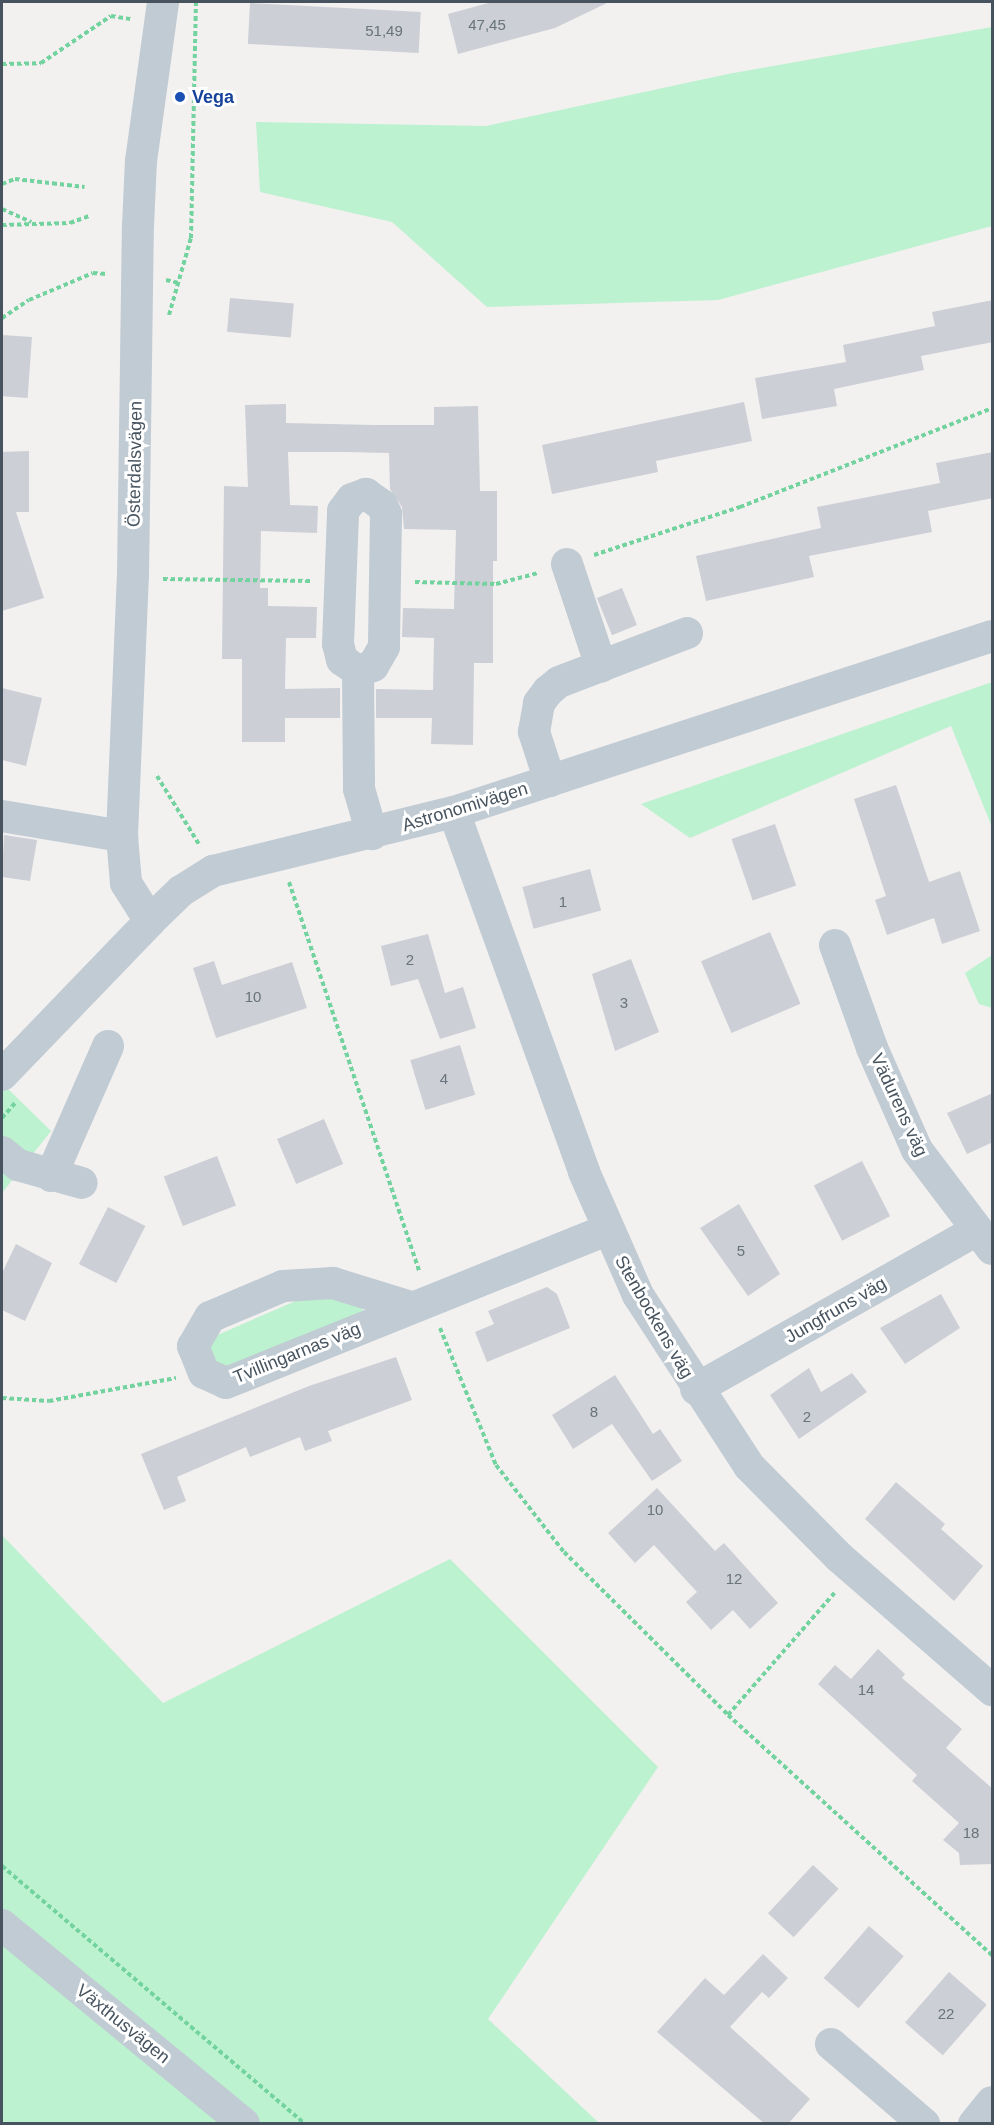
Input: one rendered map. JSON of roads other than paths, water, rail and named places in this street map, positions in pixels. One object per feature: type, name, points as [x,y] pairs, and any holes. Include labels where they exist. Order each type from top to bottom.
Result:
[{"type":"street","name":"Österdalsvägen","points":[[150,921],[126,883],[122,836],[141,161],[162,13]]},
{"type":"street","points":[[366,494],[382,505],[386,514],[387,582],[384,647],[373,666],[358,671],[342,660],[338,645],[343,511],[352,499],[366,494]]},
{"type":"street","points":[[567,564],[601,666]]},
{"type":"street","points":[[550,781],[534,732],[539,703],[559,682],[687,633]]},
{"type":"street","name":"Astronomivägen","points":[[2,1075],[181,891],[213,871],[372,834],[454,812],[993,636]]},
{"type":"street","points":[[358,671],[359,789],[372,834]]},
{"type":"street","name":"Stenbockens väg","points":[[454,812],[606,1230],[638,1295],[696,1389],[749,1466],[854,1571],[993,1690]]},
{"type":"street","points":[[2,816],[122,836]]},
{"type":"street","name":"Vädurens väg","points":[[835,945],[872,1048],[917,1150],[984,1240]]},
{"type":"street","points":[[51,1176],[108,1046]]},
{"type":"street","points":[[2,1152],[18,1165],[82,1183]]},
{"type":"street","name":"Tvillingarnas väg","points":[[420,1303],[333,1283],[283,1286],[210,1317],[193,1346],[204,1373],[226,1383],[606,1230]]},
{"type":"street","name":"Jungfruns väg","points":[[696,1389],[984,1240]]},
{"type":"street","name":"Växthusvägen","points":[[2,1925],[244,2124]]},
{"type":"street","points":[[831,2044],[924,2124]]},
{"type":"street","points":[[974,2124],[993,2102]]},
{"type":"place","name":"Vega","points":[[180,97]]}]
